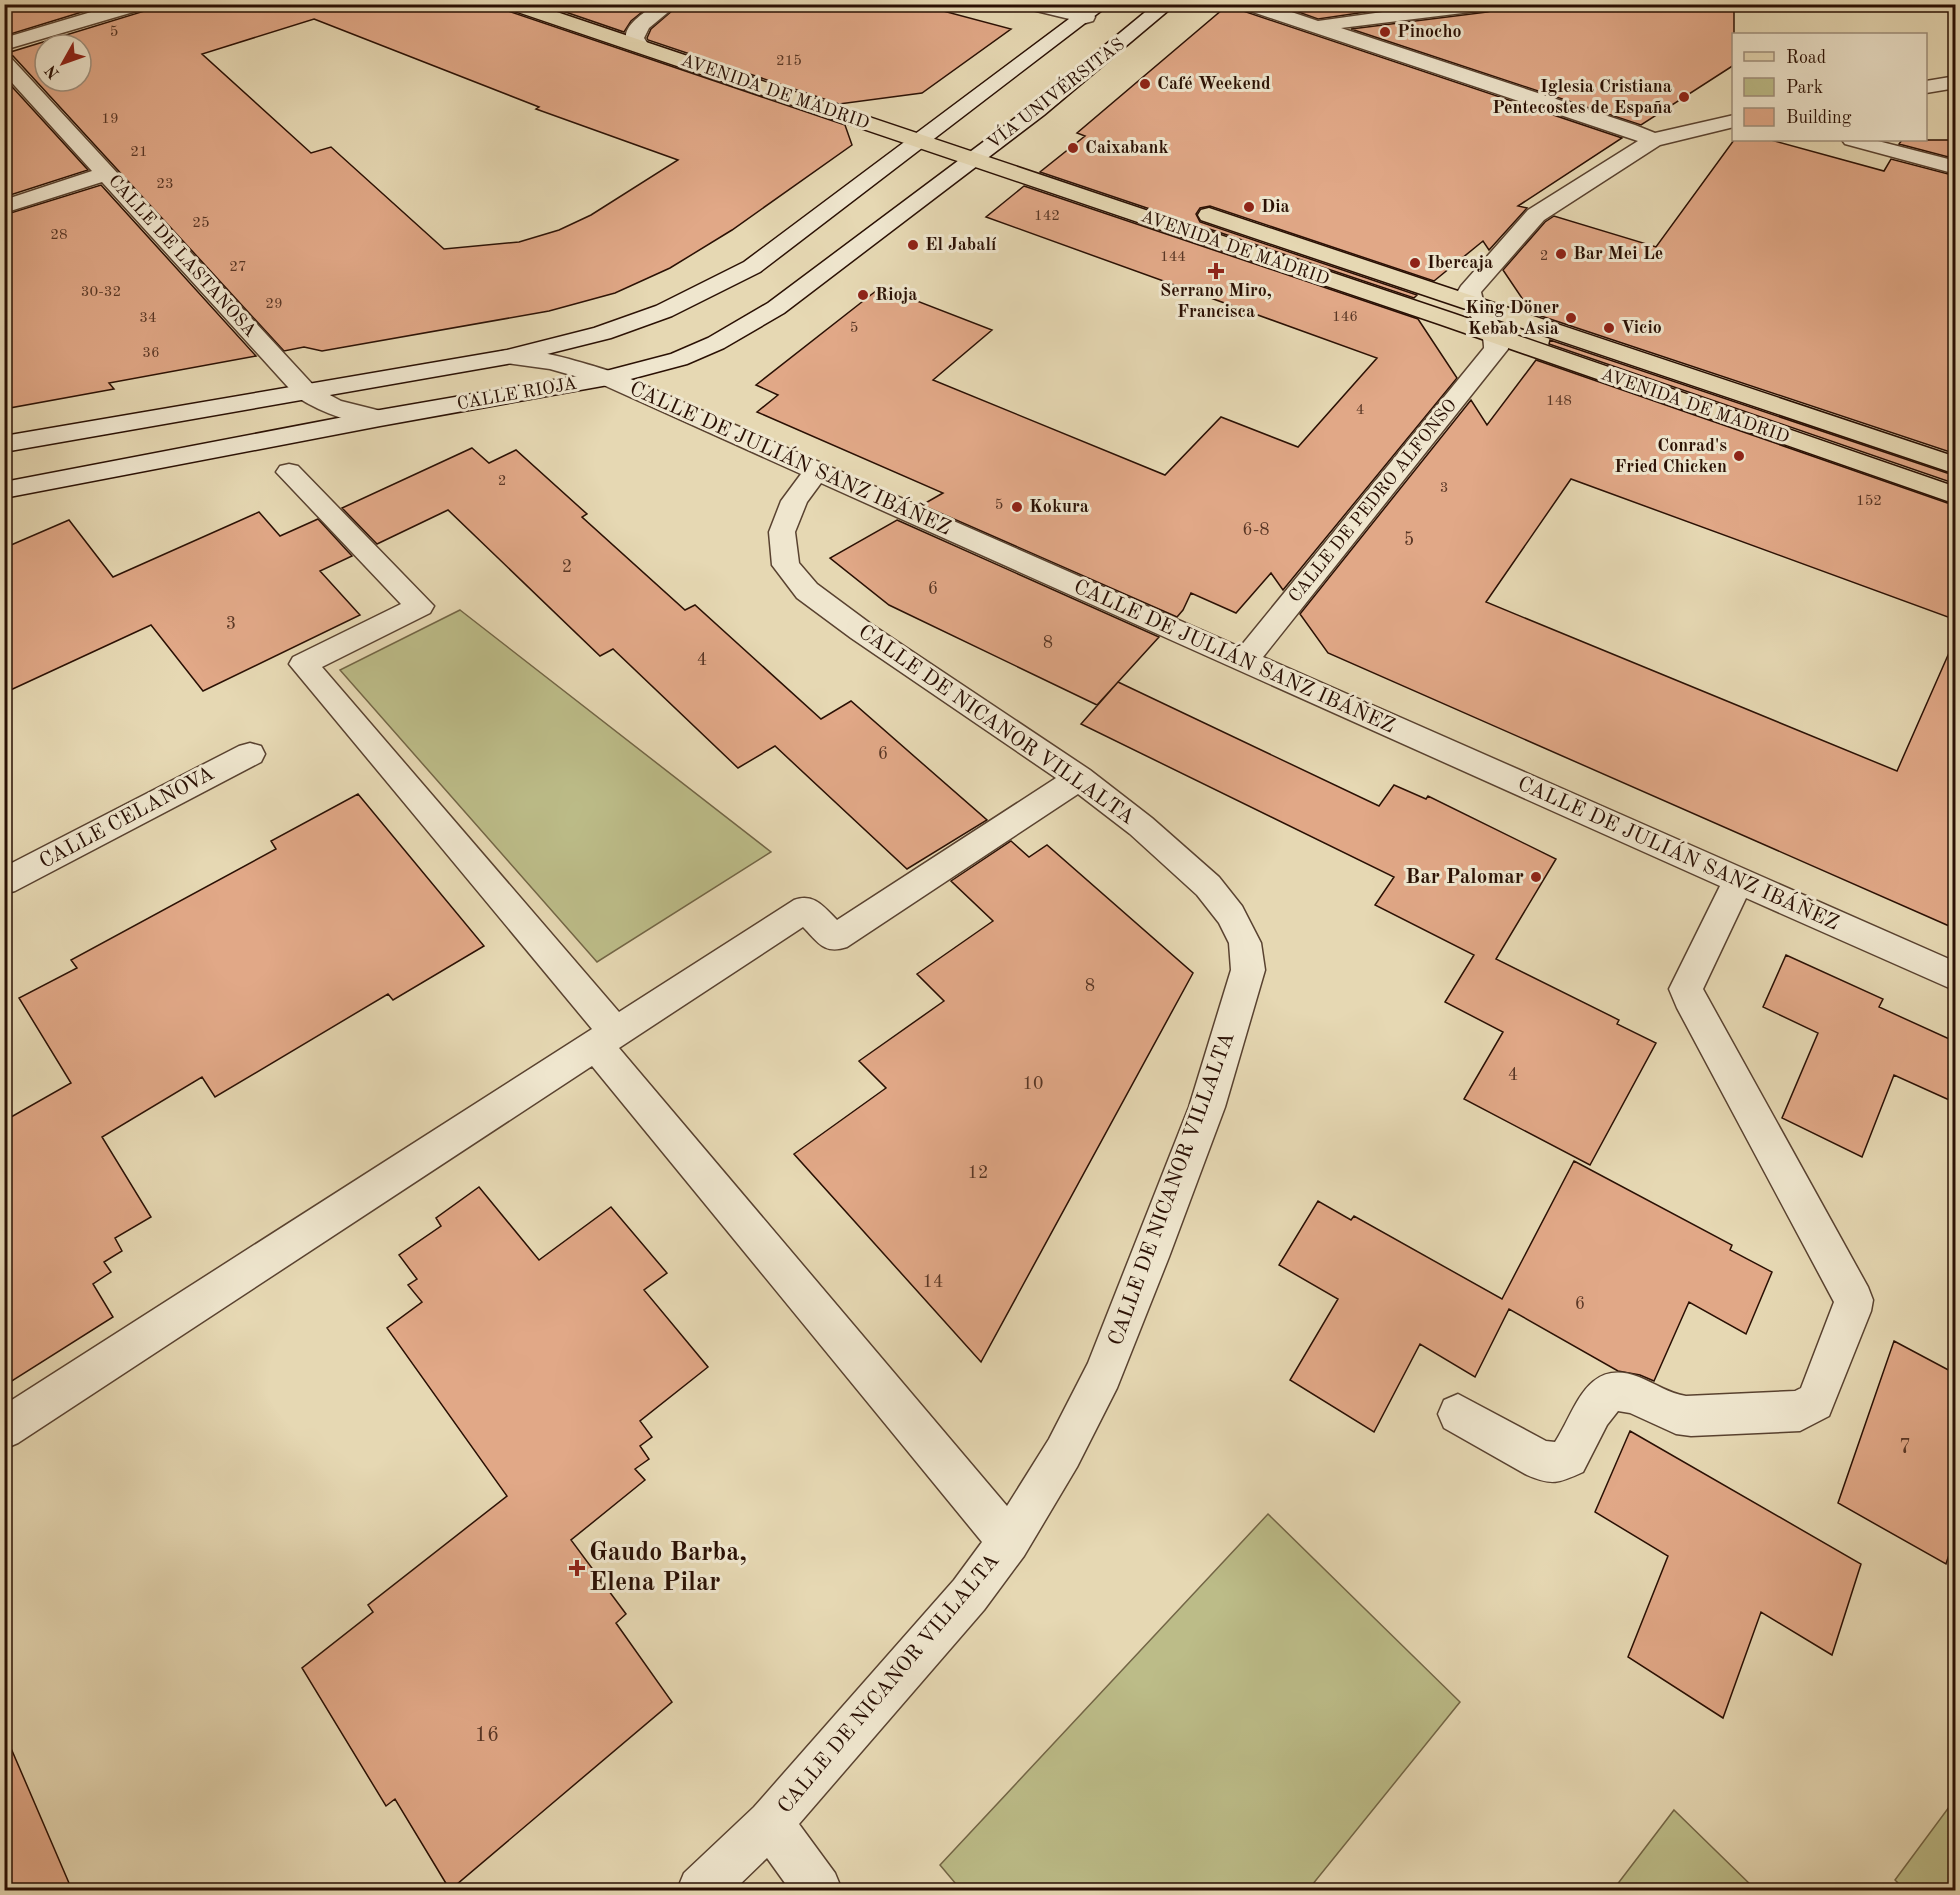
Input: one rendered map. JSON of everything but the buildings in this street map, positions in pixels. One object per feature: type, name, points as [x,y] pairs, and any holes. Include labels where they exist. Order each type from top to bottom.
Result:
[{"type":"main road","name":"AVENIDA DE MADRID","points":[[513,4],[920,141],[975,143],[1123,187]]},
{"type":"main road","points":[[621,18],[651,28]]},
{"type":"main road","name":"AVENIDA DE MADRID","points":[[918,118],[975,143],[1497,338],[1956,496]]},
{"type":"main road","name":"AVENIDA DE MADRID","points":[[1190,209],[1956,466]]},
{"type":"street","points":[[4,44],[140,4]]},
{"type":"street","points":[[640,47],[635,38],[636,32],[651,28],[652,15],[669,4]]},
{"type":"street","points":[[1031,4],[1086,17]]},
{"type":"street","points":[[920,141],[1101,4]]},
{"type":"street","name":"VÍA UNIVÉRSITAS","points":[[975,143],[1167,4]]},
{"type":"street","points":[[1248,4],[1628,129],[1653,140]]},
{"type":"street","points":[[1315,26],[1488,4]]},
{"type":"street","name":"CALLE DE LASTANOSA","points":[[4,62],[108,173],[306,393],[319,402],[356,414],[380,418]]},
{"type":"street","points":[[1927,87],[1956,82]]},
{"type":"street","points":[[1497,338],[1494,327],[1469,301],[1469,291],[1536,215],[1653,140],[1732,121]]},
{"type":"street","name":"CALLE RIOJA","points":[[4,444],[507,357],[565,344],[623,327],[686,304],[752,267],[920,141]]},
{"type":"street","points":[[1856,141],[1956,168]]},
{"type":"street","name":"CALLE RIOJA","points":[[4,490],[380,418],[608,378],[679,359],[747,326],[776,308],[975,143]]},
{"type":"street","points":[[4,207],[108,173]]},
{"type":"street","name":"CALLE DE PEDRO ALFONSO","points":[[1244,661],[1489,359],[1496,349],[1497,338]]},
{"type":"street","name":"CALLE DE JULIÁN SANZ IBÁÑEZ","points":[[507,357],[552,362],[608,378],[1956,977]]},
{"type":"street","name":"CALLE DE NICANOR VILLALTA","points":[[701,1890],[770,1823],[969,1595],[1009,1541],[1063,1453],[1103,1374],[1207,1107],[1248,970],[1245,943],[1232,915],[1208,886],[1141,826],[1079,778],[861,631],[807,591],[786,566],[782,532],[794,501],[816,471]]},
{"type":"street","points":[[289,472],[420,606],[303,664],[1009,1541]]},
{"type":"street","name":"CALLE CELANOVA","points":[[4,882],[250,754]]},
{"type":"street","points":[[4,1429],[805,909],[835,938],[1079,778]]},
{"type":"street","points":[[1458,1414],[1531,1456],[1548,1463],[1569,1458],[1594,1410],[1604,1397],[1613,1394],[1640,1397],[1668,1411],[1686,1416],[1800,1411],[1815,1402],[1852,1311],[1854,1300],[1686,989],[1739,880]]},
{"type":"street","points":[[770,1823],[818,1890]]},
{"type":"green space","points":[[460,610],[771,852],[597,962],[340,670]]},
{"type":"green space","points":[[1268,1514],[1460,1702],[1308,1890],[961,1890],[940,1865]]},
{"type":"green space","points":[[1955,1799],[1955,1890],[1905,1890],[1895,1880]]},
{"type":"green space","points":[[1674,1810],[1756,1890],[1613,1890]]},
{"type":"place","name":"Pinocho","points":[[1385,32]]},
{"type":"place","name":"Café Weekend","points":[[1145,84]]},
{"type":"place","name":"Iglesia Cristiana Pentecostes de España","points":[[1684,97]]},
{"type":"place","name":"Caixabank","points":[[1073,148]]},
{"type":"place","name":"Dia","points":[[1249,207]]},
{"type":"place","name":"El Jabalí","points":[[913,245]]},
{"type":"place","name":"Bar Mei Le","points":[[1561,254]]},
{"type":"place","name":"Ibercaja","points":[[1415,263]]},
{"type":"place","name":"Serrano Miro, Francisca","points":[[1216,271]]},
{"type":"place","name":"Rioja","points":[[863,295]]},
{"type":"place","name":"King Döner Kebab Asia","points":[[1571,318]]},
{"type":"place","name":"Vicio","points":[[1609,328]]},
{"type":"place","name":"Conrad's Fried Chicken","points":[[1739,456]]},
{"type":"place","name":"Kokura","points":[[1017,507]]},
{"type":"place","name":"Bar Palomar","points":[[1536,877]]},
{"type":"place","name":"Gaudo Barba, Elena Pilar","points":[[577,1568]]}]
